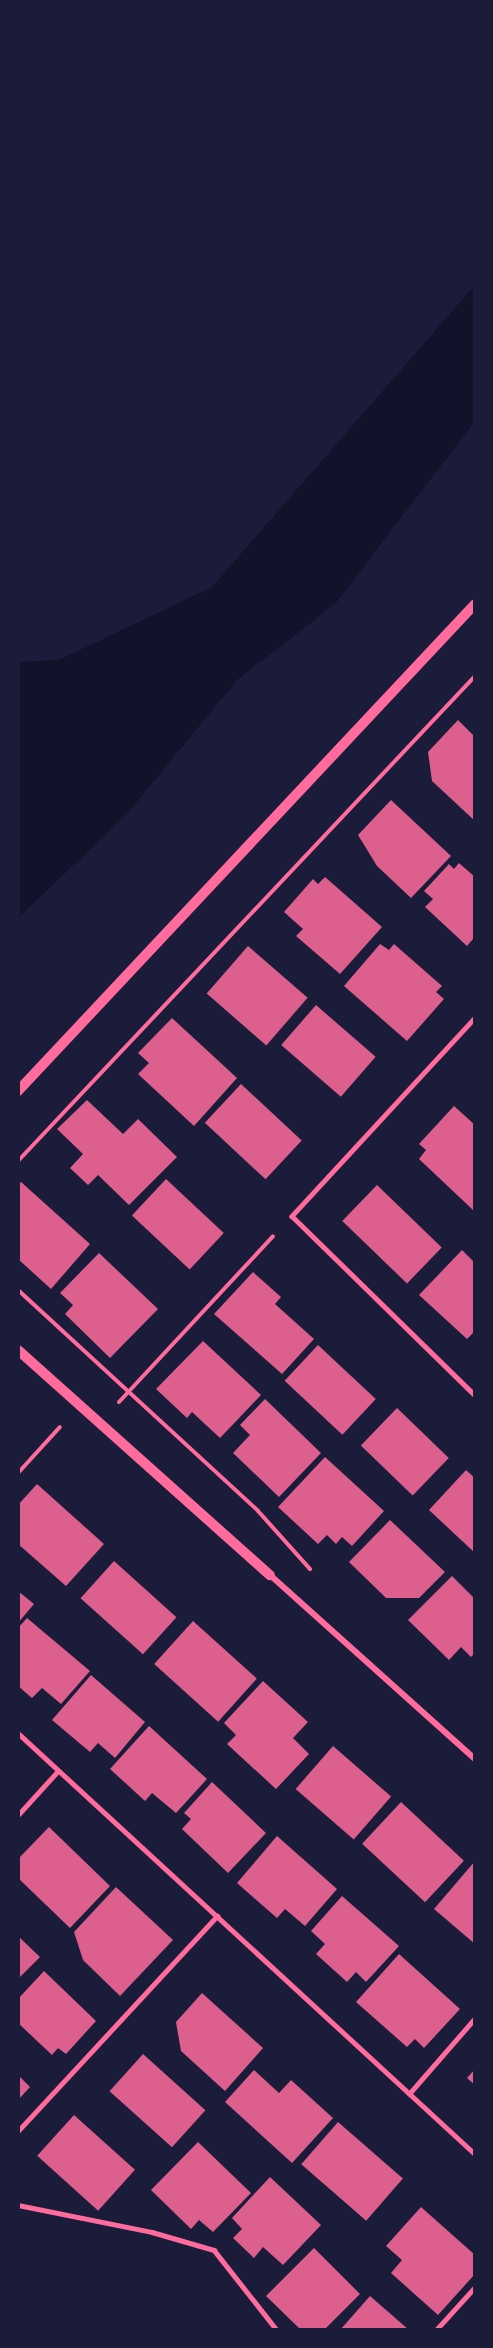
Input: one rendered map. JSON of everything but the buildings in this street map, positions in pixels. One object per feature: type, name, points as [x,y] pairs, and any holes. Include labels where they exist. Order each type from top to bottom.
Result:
[{"type":"street","points":[[18,1090],[475,604]]},
{"type":"street","points":[[18,1350],[475,1759]]},
{"type":"lane","points":[[475,1017],[292,1216],[475,1395]]},
{"type":"lane","points":[[470,1390],[475,1385]]},
{"type":"lane","points":[[18,1733],[57,1772],[475,2154]]},
{"type":"lane","points":[[18,1815],[57,1772]]},
{"type":"lane","points":[[18,2131],[217,1916]]},
{"type":"lane","points":[[409,2094],[475,2018]]},
{"type":"lane","points":[[18,2205],[152,2232],[214,2250],[277,2330]]},
{"type":"lane","points":[[436,2330],[475,2287]]},
{"type":"path","points":[[18,1161],[475,676]]},
{"type":"path","points":[[100,1422],[292,1216]]},
{"type":"path","points":[[18,1290],[258,1511],[316,1577]]},
{"type":"path","points":[[18,1473],[79,1407]]},
{"type":"shaded area","points":[[475,285],[475,421],[335,604],[237,680],[127,814],[18,918],[18,662],[59,660],[212,587]]}]
